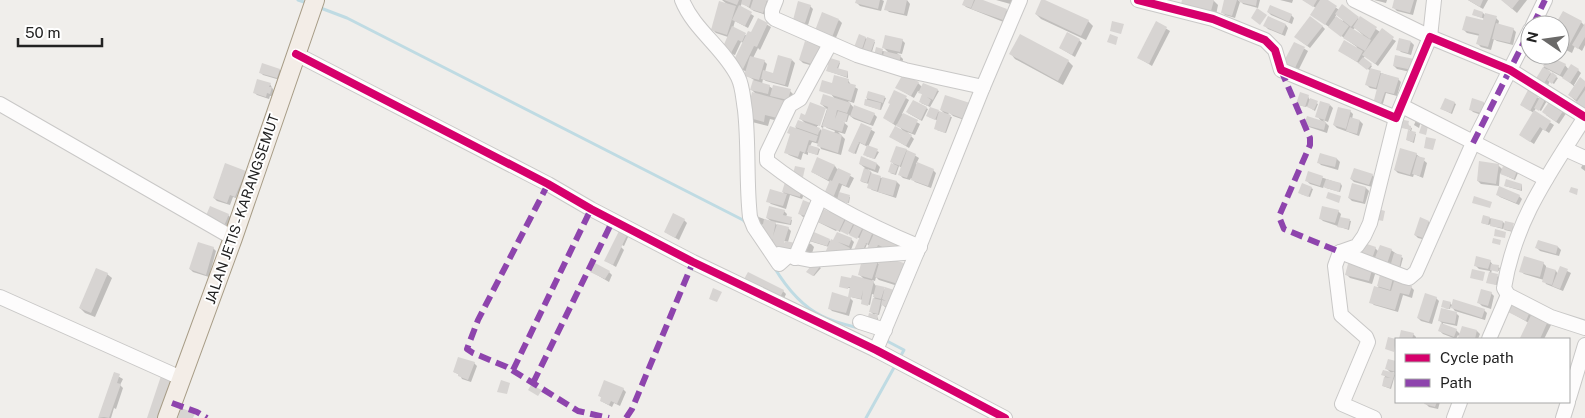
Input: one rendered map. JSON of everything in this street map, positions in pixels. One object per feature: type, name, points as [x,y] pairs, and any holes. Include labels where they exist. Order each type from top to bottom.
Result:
[{"type":"main road","name":"JALAN JETIS - KARANGSEMUT","points":[[167,418],[233,238],[314,3]]},
{"type":"street","points":[[682,0],[690,16],[732,66],[739,78],[747,137],[750,217],[754,227],[780,264],[791,257],[820,198]]},
{"type":"street","points":[[776,0],[772,16],[830,44],[890,66],[983,86]]},
{"type":"street","points":[[881,340],[983,86],[1020,0]]},
{"type":"street","points":[[1138,0],[1213,18],[1265,40],[1275,50],[1281,70],[1399,112],[1474,143],[1546,179]]},
{"type":"street","points":[[1354,0],[1430,38],[1510,70],[1585,117],[1546,179],[1520,228],[1513,247],[1504,288],[1508,295],[1551,317],[1585,328]]},
{"type":"street","points":[[1374,418],[1342,404],[1368,342],[1366,337],[1343,317],[1340,312],[1335,266],[1340,252],[1356,246],[1364,236],[1370,223],[1399,112],[1430,38],[1434,0]]},
{"type":"street","points":[[1537,15],[1545,0]]},
{"type":"street","points":[[830,44],[800,99],[789,106],[766,156],[769,162],[820,198],[918,250]]},
{"type":"street","points":[[1340,252],[1405,278],[1413,275],[1419,267],[1474,143],[1520,50]]},
{"type":"street","points":[[296,54],[548,184],[591,209],[692,262],[881,340]]},
{"type":"street","points":[[0,104],[233,238]]},
{"type":"street","points":[[1565,149],[1585,158]]},
{"type":"street","points":[[791,257],[810,260],[918,250]]},
{"type":"street","points":[[1489,338],[1508,295]]},
{"type":"street","points":[[0,298],[181,378]]},
{"type":"street","points":[[860,322],[881,340],[897,361],[1006,418]]},
{"type":"street","points":[[1570,394],[1585,345]]},
{"type":"street","points":[[1454,418],[1460,403]]},
{"type":"street","points":[[1563,418],[1567,403]]},
{"type":"building","points":[[724,0],[739,0],[737,5]]},
{"type":"building","points":[[742,0],[751,0],[749,7],[741,4]]},
{"type":"building","points":[[753,0],[767,0],[763,13],[750,9]]},
{"type":"building","points":[[856,0],[880,0],[878,9],[855,3]]},
{"type":"building","points":[[887,0],[907,0],[904,14],[884,10]]},
{"type":"building","points":[[964,0],[974,0],[971,8],[962,5]]},
{"type":"building","points":[[975,0],[983,0],[1007,9],[1003,20],[971,9]]},
{"type":"building","points":[[1041,0],[1045,0],[1089,20],[1081,36],[1035,14]]},
{"type":"building","points":[[1182,0],[1214,0],[1211,11],[1181,4]]},
{"type":"building","points":[[1224,0],[1237,0],[1232,16],[1221,13]]},
{"type":"building","points":[[1239,0],[1257,0],[1256,6],[1239,2]]},
{"type":"building","points":[[1302,0],[1317,0],[1313,7]]},
{"type":"building","points":[[1320,0],[1328,0],[1337,6],[1325,25],[1310,15]]},
{"type":"building","points":[[1394,0],[1414,0],[1410,13],[1392,8]]},
{"type":"building","points":[[1468,0],[1483,0],[1480,7]]},
{"type":"building","points":[[1501,0],[1519,0],[1512,9]]},
{"type":"building","points":[[719,1],[736,6],[727,35],[711,30]]},
{"type":"building","points":[[798,1],[811,5],[805,23],[793,20]]},
{"type":"building","points":[[1342,4],[1359,17],[1351,27],[1335,14]]},
{"type":"building","points":[[739,5],[752,12],[745,26],[732,20]]},
{"type":"building","points":[[1270,5],[1292,14],[1289,22],[1267,12]]},
{"type":"building","points":[[1257,8],[1267,15],[1260,25],[1251,18]]},
{"type":"building","points":[[1474,9],[1483,12],[1482,18],[1472,15]]},
{"type":"building","points":[[1563,11],[1582,21],[1570,43],[1570,15],[1561,15]]},
{"type":"building","points":[[822,12],[839,19],[831,40],[814,33]]},
{"type":"building","points":[[1485,13],[1497,16],[1488,47],[1476,44],[1479,34],[1462,30],[1466,16],[1483,20]]},
{"type":"building","points":[[1268,16],[1286,24],[1282,34],[1263,26]]},
{"type":"building","points":[[1310,16],[1323,26],[1307,46],[1294,37]]},
{"type":"building","points":[[1336,16],[1349,26],[1341,37],[1328,27]]},
{"type":"building","points":[[1360,16],[1377,27],[1370,39],[1353,27]]},
{"type":"building","points":[[758,18],[768,23],[757,47],[754,46],[743,69],[732,64],[748,31],[751,32]]},
{"type":"building","points":[[1112,21],[1124,24],[1121,34],[1110,31]]},
{"type":"building","points":[[1156,21],[1167,27],[1149,64],[1137,58]]},
{"type":"building","points":[[1496,23],[1514,28],[1510,43],[1492,39]]},
{"type":"building","points":[[1585,23],[1585,37],[1578,49],[1572,45]]},
{"type":"building","points":[[732,26],[746,33],[742,42],[738,40],[731,53],[722,49]]},
{"type":"building","points":[[1350,27],[1371,40],[1365,51],[1343,38]]},
{"type":"building","points":[[1382,28],[1394,37],[1375,64],[1362,55]]},
{"type":"building","points":[[1067,32],[1080,39],[1072,55],[1059,48]]},
{"type":"building","points":[[859,34],[866,37],[861,52],[853,50]]},
{"type":"building","points":[[1020,34],[1069,60],[1058,81],[1009,54]]},
{"type":"building","points":[[1110,34],[1118,37],[1116,45],[1107,42]]},
{"type":"building","points":[[885,35],[903,39],[900,52],[882,48]]},
{"type":"building","points":[[867,37],[875,40],[870,54],[862,52]]},
{"type":"building","points":[[1399,38],[1411,41],[1408,53],[1396,50]]},
{"type":"building","points":[[1344,40],[1363,51],[1357,62],[1338,51]]},
{"type":"building","points":[[805,41],[823,47],[817,66],[799,60]]},
{"type":"building","points":[[1294,42],[1305,47],[1295,68],[1283,63]]},
{"type":"building","points":[[876,47],[883,49],[881,57],[874,56]]},
{"type":"building","points":[[884,51],[901,55],[899,64],[882,60]]},
{"type":"building","points":[[778,55],[792,59],[785,85],[761,79],[763,70],[773,73]]},
{"type":"building","points":[[1395,55],[1414,59],[1412,70],[1393,66]]},
{"type":"building","points":[[750,56],[765,60],[759,80],[744,76]]},
{"type":"building","points":[[827,57],[840,61],[837,68],[848,71],[847,77],[826,71],[828,65],[824,63]]},
{"type":"building","points":[[1363,57],[1372,64],[1367,70],[1358,63]]},
{"type":"building","points":[[262,63],[280,69],[277,78],[259,73]]},
{"type":"building","points":[[1571,64],[1579,69],[1570,83],[1562,78]]},
{"type":"building","points":[[1544,65],[1565,65],[1560,75]]},
{"type":"building","points":[[1543,67],[1551,72],[1543,85],[1535,80]]},
{"type":"building","points":[[1370,68],[1381,71],[1376,88],[1365,85]]},
{"type":"building","points":[[1552,72],[1557,76],[1552,84],[1547,80]]},
{"type":"building","points":[[1381,73],[1399,78],[1394,94],[1385,92],[1380,106],[1373,104]]},
{"type":"building","points":[[903,74],[919,82],[911,96],[895,88]]},
{"type":"building","points":[[834,75],[849,79],[848,83],[856,85],[851,101],[819,91],[822,80],[832,83]]},
{"type":"building","points":[[1580,77],[1585,81],[1585,86],[1576,100],[1568,95]]},
{"type":"building","points":[[257,79],[271,83],[269,87],[272,87],[270,94],[267,93],[266,97],[253,93]]},
{"type":"building","points":[[753,80],[770,85],[768,94],[750,90]]},
{"type":"building","points":[[923,83],[938,89],[933,100],[927,97],[931,100],[928,106],[919,102],[922,94],[918,93]]},
{"type":"building","points":[[773,85],[791,89],[788,100],[770,96]]},
{"type":"building","points":[[894,90],[907,96],[893,124],[883,118]]},
{"type":"building","points":[[1528,90],[1538,96],[1530,111],[1520,105]]},
{"type":"building","points":[[1585,90],[1585,107],[1584,108],[1576,103]]},
{"type":"building","points":[[868,91],[885,96],[883,103],[866,98]]},
{"type":"building","points":[[752,92],[785,101],[781,119],[765,115],[764,122],[746,117]]},
{"type":"building","points":[[1300,92],[1309,95],[1305,107],[1296,104]]},
{"type":"building","points":[[1542,93],[1547,96],[1539,111],[1534,108]]},
{"type":"building","points":[[823,94],[851,103],[847,113],[837,110],[835,119],[838,111],[848,114],[846,122],[840,121],[845,122],[842,132],[822,126],[828,107],[820,104]]},
{"type":"building","points":[[945,95],[970,103],[964,119],[940,110]]},
{"type":"building","points":[[1310,98],[1318,101],[1314,110],[1307,107]]},
{"type":"building","points":[[1445,98],[1455,102],[1451,113],[1440,109]]},
{"type":"building","points":[[1472,98],[1484,102],[1481,113],[1469,110]]},
{"type":"building","points":[[865,99],[881,103],[880,110],[864,105]]},
{"type":"building","points":[[1551,99],[1565,108],[1556,122],[1542,112]]},
{"type":"building","points":[[913,100],[927,107],[921,120],[906,112]]},
{"type":"building","points":[[1320,101],[1330,104],[1325,120],[1315,117]]},
{"type":"building","points":[[810,102],[826,108],[820,126],[799,119],[801,113],[805,115]]},
{"type":"building","points":[[854,105],[875,113],[870,124],[850,116]]},
{"type":"building","points":[[930,107],[939,110],[935,120],[926,116]]},
{"type":"building","points":[[1338,107],[1351,110],[1346,129],[1333,125]]},
{"type":"building","points":[[1534,110],[1551,121],[1545,131],[1540,127],[1530,142],[1519,135]]},
{"type":"building","points":[[939,111],[951,115],[945,133],[934,129]]},
{"type":"building","points":[[903,113],[918,120],[912,133],[896,126]]},
{"type":"building","points":[[1307,116],[1326,122],[1324,130],[1304,125]]},
{"type":"building","points":[[1350,117],[1360,120],[1357,134],[1346,131]]},
{"type":"building","points":[[1399,119],[1409,121],[1408,125],[1411,126],[1411,130],[1397,127]]},
{"type":"building","points":[[798,120],[820,128],[818,135],[795,127]]},
{"type":"building","points":[[1423,121],[1429,122],[1426,135],[1419,133]]},
{"type":"building","points":[[861,123],[872,128],[865,145],[859,142],[854,154],[848,151]]},
{"type":"building","points":[[790,126],[818,136],[816,142],[809,140],[805,153],[800,151],[798,157],[784,153],[790,134],[787,133]]},
{"type":"building","points":[[895,126],[912,135],[906,146],[889,137]]},
{"type":"building","points":[[822,128],[842,135],[838,153],[817,146]]},
{"type":"building","points":[[1408,130],[1416,132],[1413,142],[1406,140]]},
{"type":"building","points":[[1426,137],[1436,139],[1433,150],[1424,148]]},
{"type":"building","points":[[809,145],[819,148],[817,155],[807,152]]},
{"type":"building","points":[[867,145],[878,149],[874,159],[863,155]]},
{"type":"building","points":[[896,146],[907,149],[900,166],[890,162]]},
{"type":"building","points":[[1400,148],[1417,153],[1410,175],[1394,170]]},
{"type":"building","points":[[907,150],[916,154],[907,178],[898,175]]},
{"type":"building","points":[[1320,153],[1337,158],[1335,167],[1317,163]]},
{"type":"building","points":[[861,156],[877,163],[875,170],[859,164]]},
{"type":"building","points":[[1417,156],[1425,158],[1420,176],[1412,174]]},
{"type":"building","points":[[817,157],[835,165],[828,180],[811,172]]},
{"type":"building","points":[[1479,161],[1499,164],[1496,184],[1477,181]]},
{"type":"building","points":[[917,162],[934,169],[928,186],[911,180]]},
{"type":"building","points":[[225,163],[246,171],[235,197],[230,195],[227,203],[213,198]]},
{"type":"building","points":[[891,163],[898,166],[895,174],[888,172]]},
{"type":"building","points":[[795,166],[805,168],[803,177],[793,174]]},
{"type":"building","points":[[1503,166],[1517,171],[1514,179],[1500,174]]},
{"type":"building","points":[[838,168],[851,174],[846,186],[839,183],[833,198],[824,194]]},
{"type":"building","points":[[864,168],[871,171],[867,183],[860,181]]},
{"type":"building","points":[[1354,168],[1373,174],[1369,185],[1350,179]]},
{"type":"building","points":[[1308,171],[1323,176],[1320,186],[1305,181]]},
{"type":"building","points":[[871,173],[881,176],[877,191],[867,188]]},
{"type":"building","points":[[882,177],[897,181],[893,196],[878,192]]},
{"type":"building","points":[[1326,179],[1341,183],[1339,192],[1323,187]]},
{"type":"building","points":[[1506,179],[1522,184],[1521,190],[1504,186]]},
{"type":"building","points":[[785,182],[802,187],[800,197],[782,192]]},
{"type":"building","points":[[1302,183],[1312,187],[1308,197],[1298,193]]},
{"type":"building","points":[[1352,183],[1366,187],[1363,202],[1348,198]]},
{"type":"building","points":[[1499,186],[1520,195],[1516,203],[1496,195]]},
{"type":"building","points":[[1571,187],[1578,189],[1577,195],[1569,192]]},
{"type":"building","points":[[770,189],[787,194],[783,206],[766,202]]},
{"type":"building","points":[[839,192],[850,195],[848,203],[837,200]]},
{"type":"building","points":[[1328,192],[1341,196],[1339,203],[1326,198]]},
{"type":"building","points":[[1474,196],[1492,202],[1490,208],[1472,203]]},
{"type":"building","points":[[803,200],[813,204],[809,217],[798,214]]},
{"type":"building","points":[[210,206],[229,214],[224,226],[205,218]]},
{"type":"building","points":[[769,206],[785,210],[783,215],[792,217],[790,224],[766,218]]},
{"type":"building","points":[[817,206],[830,212],[832,209],[846,216],[839,231],[811,219]]},
{"type":"building","points":[[1322,206],[1339,210],[1335,223],[1319,219]]},
{"type":"building","points":[[1375,208],[1385,211],[1383,221],[1373,219]]},
{"type":"building","points":[[673,213],[685,219],[675,238],[664,232]]},
{"type":"building","points":[[1483,215],[1490,217],[1488,225],[1481,223]]},
{"type":"building","points":[[847,217],[855,220],[848,235],[840,231]]},
{"type":"building","points":[[1340,217],[1350,219],[1348,229],[1337,227]]},
{"type":"building","points":[[1420,217],[1429,221],[1423,238],[1414,235]]},
{"type":"building","points":[[1491,218],[1503,221],[1502,228],[1490,226]]},
{"type":"building","points":[[764,219],[776,222],[773,236],[777,224],[789,227],[784,243],[786,241],[795,243],[793,250],[783,248],[782,252],[771,249],[773,239],[771,242],[761,234]]},
{"type":"building","points":[[856,221],[864,225],[857,239],[849,235]]},
{"type":"building","points":[[1505,221],[1514,223],[1512,231],[1503,229]]},
{"type":"building","points":[[865,225],[874,229],[862,253],[854,250]]},
{"type":"building","points":[[620,229],[628,233],[613,265],[604,261]]},
{"type":"building","points":[[807,229],[830,239],[827,246],[804,239]]},
{"type":"building","points":[[1495,229],[1506,232],[1505,238],[1494,236]]},
{"type":"building","points":[[875,231],[898,241],[894,252],[878,245],[875,252],[867,249]]},
{"type":"building","points":[[837,232],[852,238],[849,246],[838,242],[850,248],[847,255],[835,250],[832,256],[825,253],[831,239],[833,240]]},
{"type":"building","points":[[1493,238],[1501,240],[1500,245],[1492,243]]},
{"type":"building","points":[[1538,240],[1558,246],[1556,254],[1535,248]]},
{"type":"building","points":[[198,242],[214,247],[206,275],[189,269]]},
{"type":"building","points":[[1364,243],[1376,247],[1372,259],[1360,255]]},
{"type":"building","points":[[1380,245],[1392,249],[1387,264],[1374,260]]},
{"type":"building","points":[[1394,253],[1402,255],[1399,269],[1390,267]]},
{"type":"building","points":[[863,256],[878,261],[872,279],[858,275]]},
{"type":"building","points":[[881,256],[904,263],[898,284],[875,277]]},
{"type":"building","points":[[1476,256],[1491,260],[1488,269],[1474,266]]},
{"type":"building","points":[[1524,256],[1544,262],[1540,277],[1519,272]]},
{"type":"building","points":[[1349,260],[1373,266],[1369,281],[1345,275]]},
{"type":"building","points":[[815,261],[821,265],[813,276],[806,272]]},
{"type":"building","points":[[595,263],[610,271],[605,279],[590,272]]},
{"type":"building","points":[[1491,264],[1499,265],[1498,272],[1490,270]]},
{"type":"building","points":[[1560,266],[1568,269],[1560,289],[1552,286]]},
{"type":"building","points":[[1546,267],[1556,270],[1552,285],[1542,282]]},
{"type":"building","points":[[96,268],[108,273],[91,313],[79,308]]},
{"type":"building","points":[[1472,269],[1485,272],[1483,281],[1470,278]]},
{"type":"building","points":[[1381,271],[1394,274],[1390,290],[1377,286]]},
{"type":"building","points":[[748,272],[784,290],[779,299],[743,281]]},
{"type":"building","points":[[1489,272],[1498,274],[1496,285],[1486,283]]},
{"type":"building","points":[[852,275],[874,281],[868,306],[861,304],[863,290],[861,299],[851,297],[846,313],[828,309],[832,292],[848,297],[850,287],[848,289],[839,287],[841,276],[851,278]]},
{"type":"building","points":[[1394,281],[1412,286],[1409,295],[1400,293],[1395,310],[1369,303],[1374,286],[1391,291]]},
{"type":"building","points":[[876,285],[885,287],[881,299],[873,297]]},
{"type":"building","points":[[885,287],[894,290],[889,307],[881,305],[882,300],[886,301],[882,299]]},
{"type":"building","points":[[713,288],[722,292],[717,302],[709,299]]},
{"type":"building","points":[[1481,289],[1492,292],[1488,306],[1477,303]]},
{"type":"building","points":[[1425,293],[1437,297],[1429,322],[1417,318]]},
{"type":"building","points":[[873,298],[881,300],[878,314],[869,312]]},
{"type":"building","points":[[1453,299],[1485,309],[1482,318],[1451,308]]},
{"type":"building","points":[[1510,299],[1531,309],[1526,321],[1504,310]]},
{"type":"building","points":[[1443,300],[1451,302],[1449,309],[1441,307]]},
{"type":"building","points":[[1441,308],[1457,312],[1455,324],[1438,321]]},
{"type":"building","points":[[869,313],[878,315],[876,324],[867,321]]},
{"type":"building","points":[[1532,313],[1548,321],[1540,338],[1520,338]]},
{"type":"building","points":[[1441,323],[1457,329],[1454,337],[1438,331]]},
{"type":"building","points":[[1462,326],[1477,330],[1475,338],[1458,338]]},
{"type":"building","points":[[1401,330],[1414,333],[1412,338],[1399,338]]},
{"type":"building","points":[[1388,337],[1395,339],[1394,352],[1385,349]]},
{"type":"building","points":[[458,357],[475,362],[468,380],[453,372]]},
{"type":"building","points":[[1388,359],[1395,361],[1395,372],[1385,369]]},
{"type":"building","points":[[1383,370],[1395,373],[1390,388],[1382,386],[1384,377],[1391,378],[1381,375]]},
{"type":"building","points":[[114,372],[120,374],[117,383],[121,384],[109,418],[98,418]]},
{"type":"building","points":[[161,376],[171,379],[158,418],[147,418]]},
{"type":"building","points":[[501,380],[510,383],[507,394],[497,392]]},
{"type":"building","points":[[604,380],[624,388],[617,404],[611,401],[609,405],[600,401],[601,397],[598,396]]},
{"type":"building","points":[[531,385],[542,390],[538,396],[528,390]]},
{"type":"building","points":[[1424,403],[1437,403],[1435,407]]},
{"type":"building","points":[[181,408],[195,413],[193,418],[178,418]]},
{"type":"waterway","points":[[298,0],[307,3]]},
{"type":"waterway","points":[[318,7],[347,18],[743,220],[747,224]]},
{"type":"waterway","points":[[774,267],[789,289],[807,307],[831,320],[859,328]]},
{"type":"waterway","points":[[885,340],[904,350],[899,359]]},
{"type":"waterway","points":[[866,418],[896,364]]},
{"type":"marked path","points":[[1538,15],[1545,0]]},
{"type":"marked path","points":[[1473,143],[1520,50]]},
{"type":"marked path","points":[[1281,70],[1310,138],[1310,145],[1280,214],[1280,219],[1284,229],[1340,252]]},
{"type":"marked path","points":[[548,184],[478,320],[467,349],[507,367],[578,411],[609,418]]},
{"type":"marked path","points":[[513,370],[591,209]]},
{"type":"marked path","points":[[533,383],[613,220]]},
{"type":"marked path","points":[[626,418],[632,409],[693,262]]},
{"type":"marked path","points":[[172,403],[197,412],[207,418]]},
{"type":"cycle path","points":[[1138,0],[1213,19],[1265,40],[1275,50],[1281,70],[1396,118],[1430,37],[1510,70],[1585,117]]},
{"type":"cycle path","points":[[296,54],[548,184],[591,209],[693,262],[876,350],[1005,418]]}]
